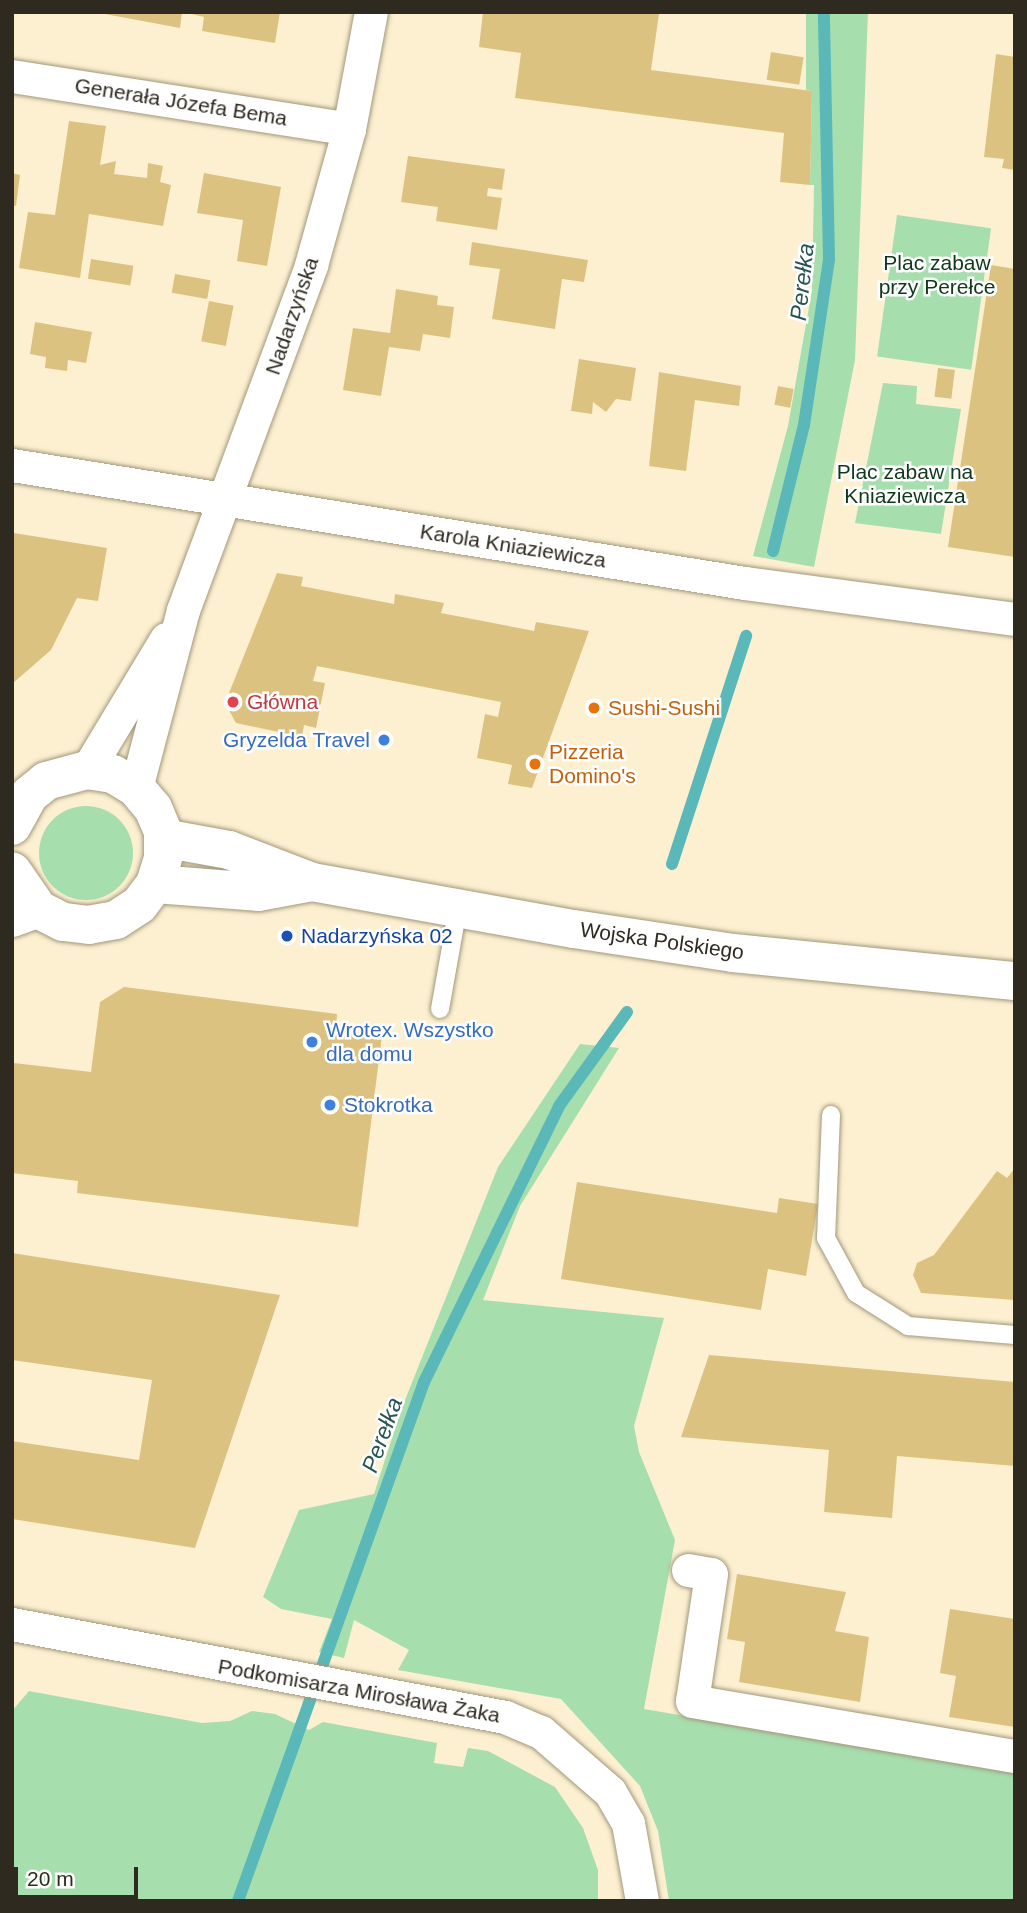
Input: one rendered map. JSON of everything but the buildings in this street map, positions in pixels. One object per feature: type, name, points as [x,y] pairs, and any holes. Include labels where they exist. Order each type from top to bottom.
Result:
[{"type":"street","name":"Nadarzyńska","points":[[136,788],[183,610],[312,265],[349,130],[372,12]]},
{"type":"street","name":"Generała Józefa Bema","points":[[12,76],[349,130]]},
{"type":"street","name":"Karola Kniaziewicza","points":[[12,465],[745,583],[1015,619]]},
{"type":"street","name":"Nadarzyńska","points":[[87,770],[183,610]]},
{"type":"street","points":[[12,871],[26,915],[63,922],[103,922],[139,905],[155,884],[163,838],[153,808],[136,788],[113,775],[87,770],[56,777],[18,806]]},
{"type":"street","name":"Wojska Polskiego","points":[[163,838],[229,850],[312,882],[458,908],[733,953],[1015,981]]},
{"type":"street","name":"Wojska Polskiego","points":[[155,884],[258,892],[312,882]]},
{"type":"street","points":[[688,1570],[711,1574],[692,1701],[1015,1756]]},
{"type":"street","name":"Podkomisarza Mirosława Żaka","points":[[12,1625],[505,1717],[565,1748],[610,1792],[628,1823],[642,1901]]},
{"type":"lane","points":[[440,1009],[458,908]]},
{"type":"lane","points":[[831,1115],[826,1238],[856,1293],[908,1325],[1015,1335]]},
{"type":"green space","points":[[806,12],[868,12],[855,360],[814,567],[753,556],[788,426],[812,290],[812,91],[806,90]]},
{"type":"green space","name":"Plac zabaw przy Perełce","points":[[897,215],[991,228],[971,370],[877,357]]},
{"type":"green space","name":"Plac zabaw na Kniaziewicza","points":[[883,383],[917,386],[916,404],[961,409],[941,534],[855,523]]},
{"type":"green space","points":[[86,806],[104,809],[119,820],[130,835],[133,853],[130,871],[119,886],[104,897],[86,900],[68,897],[53,886],[42,871],[39,853],[42,835],[53,820],[68,809]]},
{"type":"green space","points":[[580,1044],[619,1048],[520,1206],[483,1300],[664,1318],[634,1426],[639,1452],[675,1540],[644,1709],[1015,1772],[1015,1901],[669,1901],[658,1831],[640,1786],[561,1699],[398,1670],[409,1650],[354,1620],[344,1658],[319,1652],[332,1619],[281,1609],[263,1597],[299,1510],[374,1494],[401,1410],[498,1167]]},
{"type":"green space","points":[[29,1691],[202,1723],[230,1721],[252,1711],[275,1714],[309,1730],[323,1722],[437,1743],[434,1763],[463,1767],[468,1748],[488,1751],[555,1787],[583,1828],[598,1870],[598,1901],[12,1901],[12,1711]]},
{"type":"waterway","name":"Perełka","points":[[773,551],[804,425],[829,259],[824,12]]},
{"type":"waterway","name":"Perełka","points":[[672,864],[746,636]]},
{"type":"waterway","name":"Perełka","points":[[238,1901],[424,1382],[559,1106],[627,1012]]},
{"type":"place","name":"Główna","points":[[233,702]]},
{"type":"place","name":"Sushi-Sushi","points":[[594,708]]},
{"type":"place","name":"Gryzelda Travel","points":[[384,740]]},
{"type":"place","name":"Pizzeria Domino's","points":[[535,764]]},
{"type":"place","name":"Nadarzyńska 02","points":[[287,936]]},
{"type":"place","name":"Wrotex. Wszystko dla domu","points":[[312,1042]]},
{"type":"place","name":"Stokrotka","points":[[330,1105]]}]
